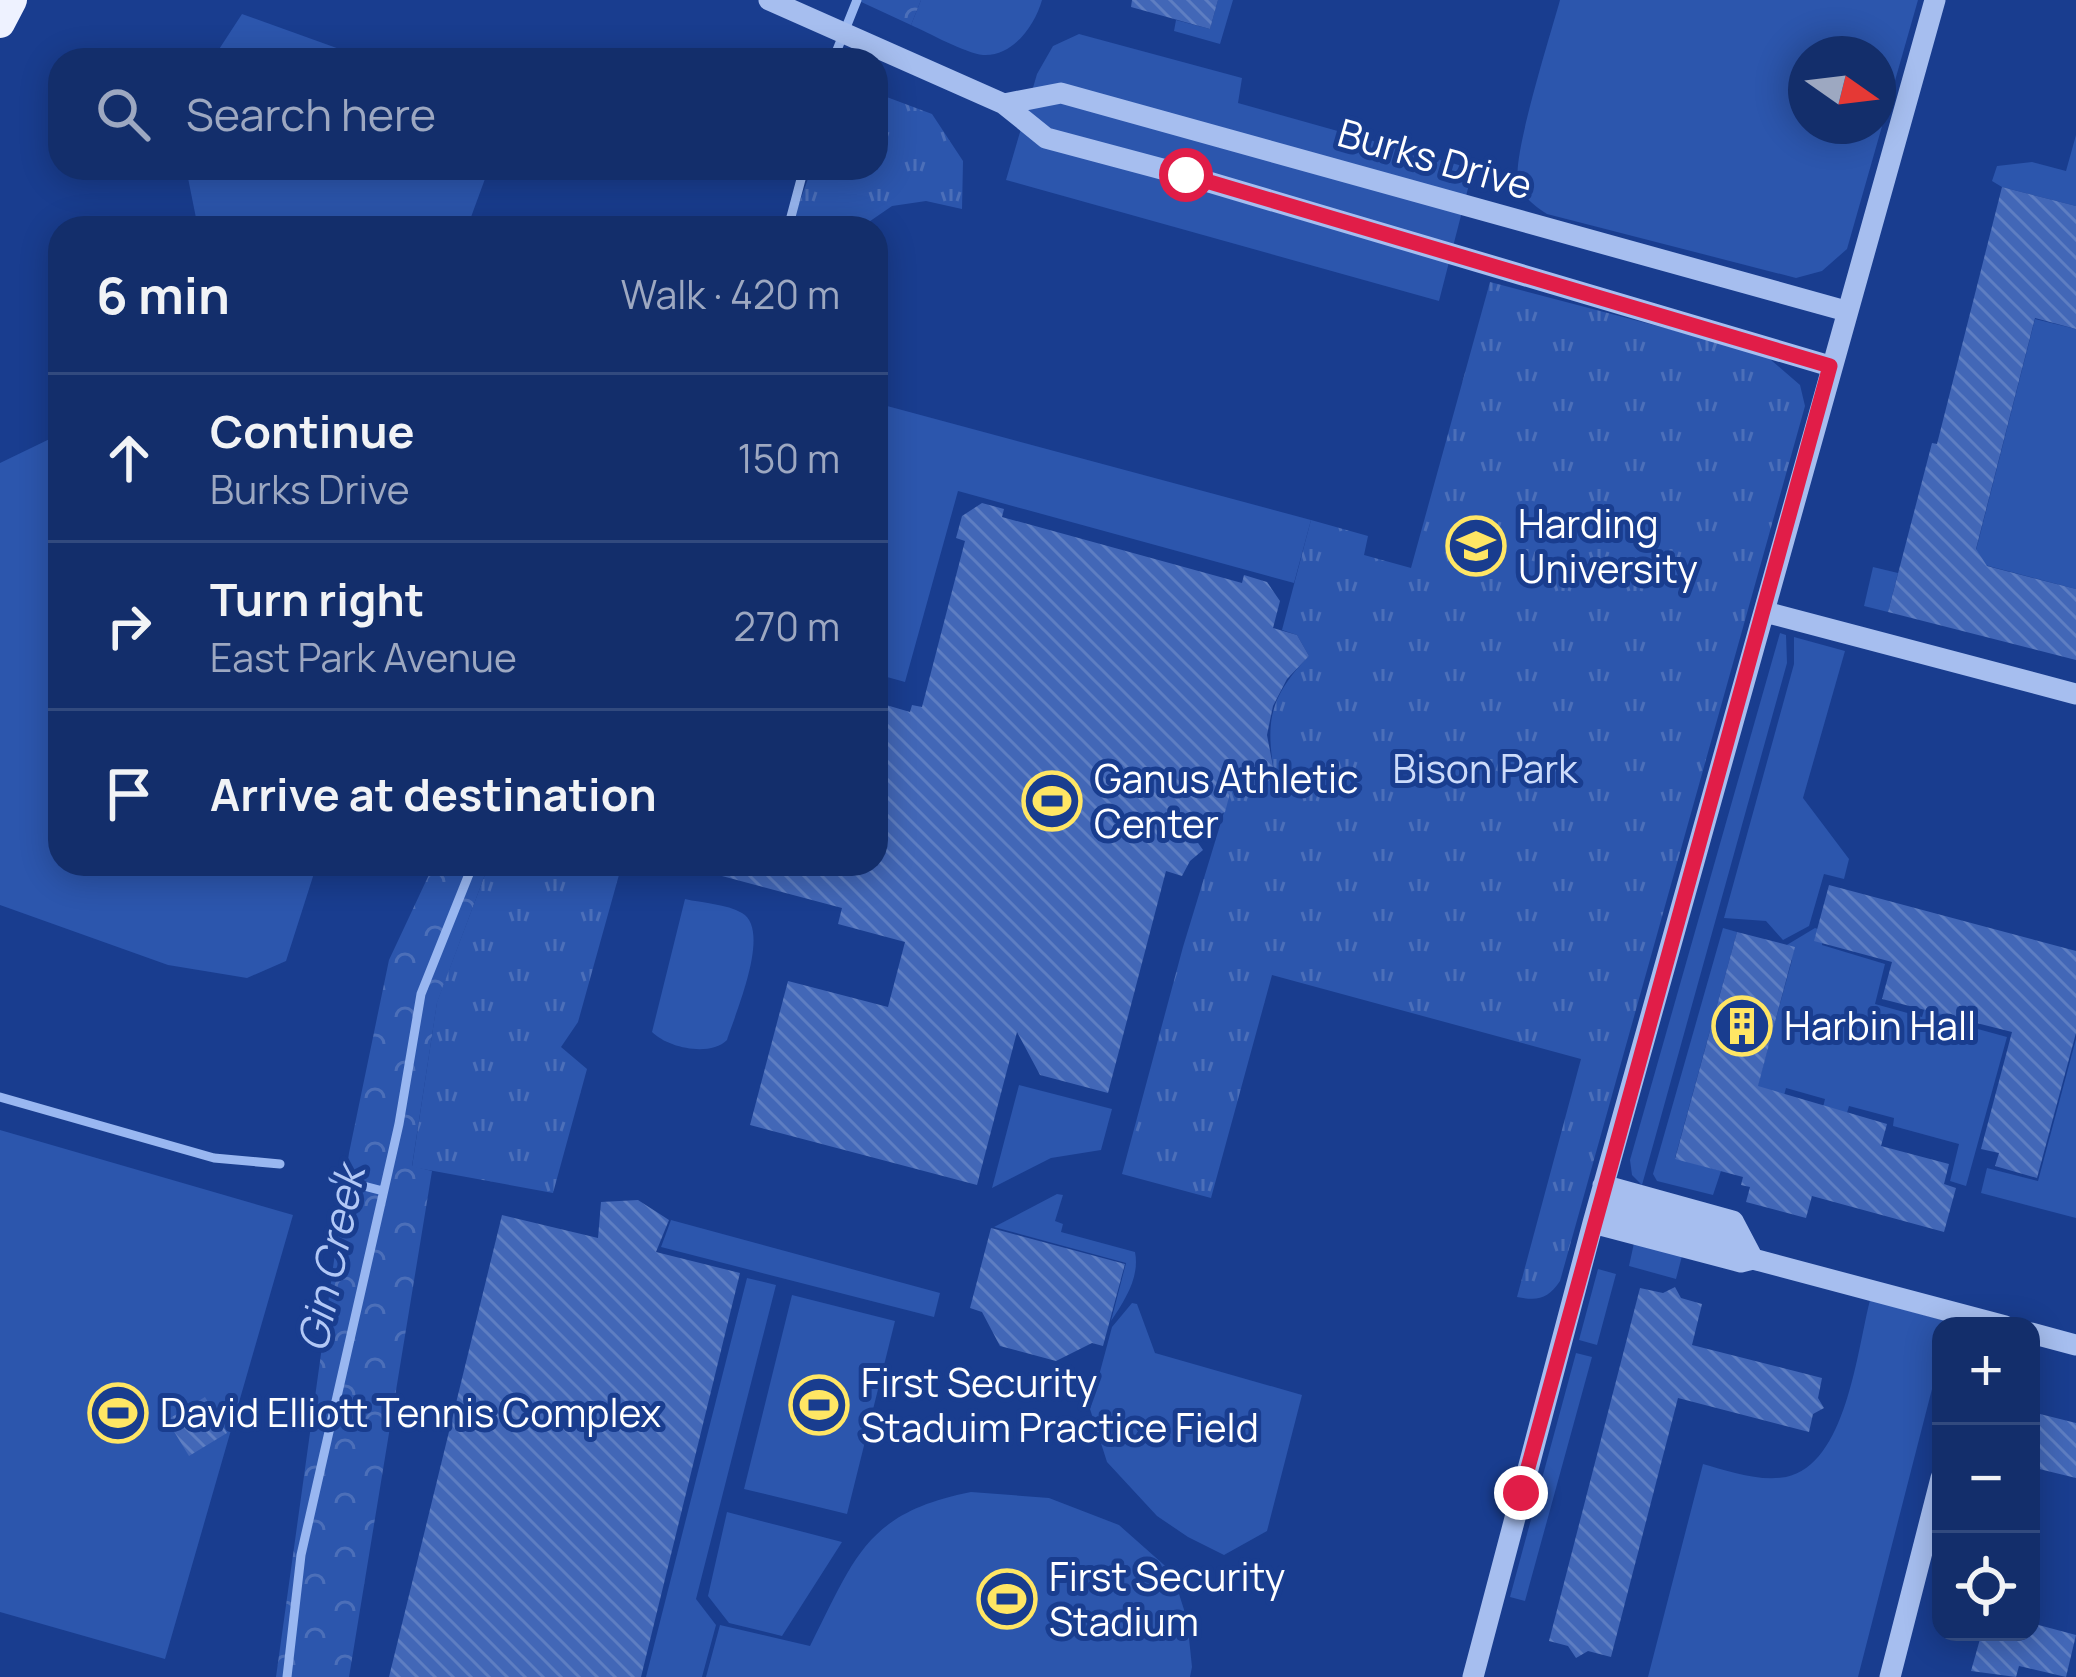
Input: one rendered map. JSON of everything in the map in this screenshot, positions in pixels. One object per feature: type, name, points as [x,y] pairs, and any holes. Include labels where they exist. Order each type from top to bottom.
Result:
[{"type":"main road","points":[[0,23],[12,0]]},
{"type":"street","points":[[769,0],[877,48]]},
{"type":"street","points":[[1473,1677],[1598,1204],[1935,0]]},
{"type":"street","points":[[888,53],[1004,104],[1046,138],[1830,366]]},
{"type":"street","name":"Burks Drive","points":[[1004,104],[1061,93],[1846,311]]},
{"type":"street","points":[[1765,612],[2076,694]]},
{"type":"street","points":[[1598,1204],[1741,1262],[1749,1252]]},
{"type":"street","points":[[1598,1204],[1732,1221],[1749,1252],[1961,1317]]},
{"type":"street","points":[[2040,1335],[2076,1345]]},
{"type":"street","points":[[1890,1677],[1932,1513]]},
{"type":"green space","points":[[857,0],[921,0],[911,25]]},
{"type":"green space","points":[[921,0],[1042,0],[1021,38],[1004,51],[983,55],[911,25]]},
{"type":"green space","points":[[1218,0],[1233,0],[1220,44],[1174,31],[1176,20],[1210,29]]},
{"type":"green space","points":[[1560,0],[1918,0],[1896,77],[1896,36],[1788,36],[1788,144],[1877,144],[1847,249],[1822,271],[1796,278],[1547,214],[1528,200],[1518,179],[1527,120]]},
{"type":"green space","points":[[242,14],[337,48],[220,48]]},
{"type":"green space","points":[[1079,34],[1242,78],[1238,103],[1473,169],[1439,301],[1006,180],[1037,74],[1053,46]]},
{"type":"green space","points":[[888,98],[932,114],[963,161],[962,209],[926,201],[892,206],[877,216],[794,216],[808,180],[888,180]]},
{"type":"green space","points":[[2076,135],[2076,206],[1992,181],[1997,166],[2032,162],[2066,171]]},
{"type":"green space","points":[[188,180],[485,180],[471,216],[196,216]]},
{"type":"green space","name":"Bison Park","points":[[1490,282],[1764,354],[1800,385],[1805,406],[1560,1281],[1547,1295],[1531,1299],[1517,1297],[1581,1059],[1272,975],[1211,1198],[1122,1174],[1232,786],[1250,791],[1275,777],[1270,741],[1273,711],[1285,684],[1309,656],[1297,635],[1282,630],[1311,520],[1368,536],[1364,555],[1411,568]]},
{"type":"green space","points":[[2035,319],[2076,329],[2076,589],[1973,562]]},
{"type":"green space","points":[[888,406],[1311,520],[1294,583],[958,491],[905,682],[888,677]]},
{"type":"green space","points":[[48,440],[48,876],[313,876],[286,961],[247,978],[168,965],[0,905],[0,463]]},
{"type":"green space","points":[[1873,567],[1898,573],[1888,612],[1864,606]]},
{"type":"green space","points":[[1780,633],[1786,635],[1787,663],[1642,1185],[1632,1175],[1630,1160]]},
{"type":"green space","points":[[1794,637],[1845,651],[1803,798],[1849,859],[1844,879],[1824,874],[1809,926],[1783,940],[1766,921],[1724,918],[1794,664]]},
{"type":"green space","points":[[428,876],[485,876],[437,1003],[412,1166],[432,1171],[349,1677],[276,1677],[349,1153],[389,960]]},
{"type":"green space","points":[[484,876],[619,876],[578,1022],[561,1047],[587,1069],[553,1193],[412,1167],[437,1002]]},
{"type":"green space","points":[[685,899],[742,913],[753,936],[749,973],[727,1040],[710,1048],[678,1046],[652,1032]]},
{"type":"green space","points":[[1723,928],[1737,932],[1675,1158],[1721,1171],[1713,1195],[1657,1181],[1653,1174]]},
{"type":"green space","points":[[1815,928],[1824,931],[1822,945],[1885,964],[1875,1004],[1922,1017],[1932,982],[1953,988],[1945,1020],[2007,1037],[1966,1186],[1950,1181],[1959,1144],[1893,1126],[1894,1118],[1849,1106],[1842,1130],[1819,1124],[1825,1099],[1786,1088],[1778,1118],[1751,1110],[1792,960],[1772,954]]},
{"type":"green space","points":[[2076,1039],[2076,1218],[1981,1193],[1987,1168],[2038,1181]]},
{"type":"green space","points":[[1019,1085],[1112,1109],[1101,1150],[1051,1158],[992,1188]]},
{"type":"green space","name":"David Elliott Tennis Complex","points":[[0,1130],[293,1215],[165,1659],[0,1612]]},
{"type":"green space","points":[[1063,1195],[1055,1221],[1063,1224],[1061,1232],[1135,1252],[1133,1279],[1111,1321],[1126,1263],[994,1227]]},
{"type":"green space","points":[[671,1220],[940,1293],[934,1317],[661,1247]]},
{"type":"green space","points":[[1634,1243],[1682,1256],[1676,1279],[1629,1266]]},
{"type":"green space","points":[[1598,1269],[1616,1274],[1597,1345],[1579,1340]]},
{"type":"green space","points":[[747,1278],[776,1285],[696,1599],[716,1625],[702,1677],[646,1677]]},
{"type":"green space","name":"First Security Staduim Practice Field","points":[[792,1295],[895,1321],[847,1514],[744,1489]]},
{"type":"green space","points":[[1870,1300],[1932,1317],[1932,1389],[1858,1677],[1648,1677],[1703,1464],[1765,1478],[1786,1477],[1806,1468],[1836,1429],[1854,1375]]},
{"type":"green space","points":[[1132,1303],[1137,1304],[1155,1353],[1302,1395],[1267,1531],[1224,1555],[1157,1516],[1107,1462],[1090,1409],[1112,1327]]},
{"type":"green space","points":[[1576,1353],[1592,1357],[1525,1601],[1510,1597]]},
{"type":"green space","name":"First Security Stadium","points":[[971,1492],[1049,1498],[1119,1525],[1172,1572],[1187,1619],[1190,1677],[706,1677],[720,1625],[810,1646],[853,1564],[885,1527],[935,1501]]},
{"type":"green space","points":[[727,1512],[842,1542],[782,1636],[729,1623],[708,1596]]},
{"type":"building","points":[[1132,0],[1218,0],[1210,29],[1131,7]]},
{"type":"building","points":[[2002,187],[2076,206],[2076,329],[2035,318],[1976,549],[1987,566],[2076,589],[2076,660],[1888,612],[1932,443],[1937,444]]},
{"type":"building","name":"Ganus Athletic Center","points":[[982,503],[1004,509],[1002,517],[1242,583],[1244,575],[1267,582],[1280,601],[1273,628],[1297,635],[1309,656],[1287,679],[1273,706],[1267,735],[1275,777],[1250,791],[1232,786],[1225,812],[1189,830],[1203,850],[1182,876],[1166,871],[1108,1093],[1040,1075],[1017,1032],[977,1185],[750,1125],[788,981],[888,1007],[905,942],[838,924],[842,908],[722,876],[888,876],[888,706],[910,712],[912,705],[922,707],[965,541],[956,538],[962,516]]},
{"type":"building","points":[[1829,885],[2076,951],[2076,1033],[2037,1178],[1995,1166],[1999,1153],[1981,1149],[2012,1032],[1882,999],[1892,962],[1814,941]]},
{"type":"building","name":"Harbin Hall","points":[[1737,932],[1795,947],[1758,1086],[1887,1124],[1881,1146],[1949,1164],[1944,1184],[1956,1188],[1944,1232],[1812,1196],[1806,1218],[1746,1202],[1750,1187],[1741,1185],[1743,1177],[1675,1159]]},
{"type":"building","points":[[638,1200],[669,1220],[656,1252],[740,1273],[641,1677],[389,1677],[502,1215],[598,1238],[601,1202]]},
{"type":"building","points":[[991,1228],[1125,1264],[1103,1346],[1092,1343],[1056,1361],[1000,1346],[982,1312],[970,1308]]},
{"type":"building","points":[[1675,1287],[1681,1298],[1702,1304],[1692,1345],[1822,1378],[1818,1398],[1824,1408],[1813,1414],[1809,1432],[1678,1398],[1611,1657],[1588,1651],[1576,1658],[1568,1646],[1549,1641],[1640,1288],[1663,1293]]},
{"type":"building","points":[[205,1397],[227,1433],[189,1456],[167,1420]]},
{"type":"building","points":[[2040,1414],[2076,1423],[2076,1478],[2040,1469]]},
{"type":"building","points":[[2040,1625],[2076,1635],[2066,1677],[2019,1666],[2016,1677],[1971,1671],[1979,1641],[2040,1641]]},
{"type":"waterway","name":"Gin Creek","points":[[838,48],[857,0]]},
{"type":"waterway","name":"Gin Creek","points":[[791,216],[801,180]]},
{"type":"waterway","name":"Gin Creek","points":[[287,1677],[301,1555],[399,1124],[421,994],[468,876]]},
{"type":"waterway","points":[[0,1097],[214,1158],[280,1164]]},
{"type":"waterway","points":[[333,1178],[383,1191]]},
{"type":"place","name":"Harding University","points":[[1476,546]]},
{"type":"place","name":"Ganus Athletic Center","points":[[1052,801]]},
{"type":"place","name":"Harbin Hall","points":[[1742,1026]]},
{"type":"place","name":"First Security Staduim Practice Field","points":[[819,1405]]},
{"type":"place","name":"David Elliott Tennis Complex","points":[[118,1413]]},
{"type":"place","name":"First Security Stadium","points":[[1007,1599]]},
{"type":"route","points":[[1186,175],[1830,366],[1521,1493]]}]
